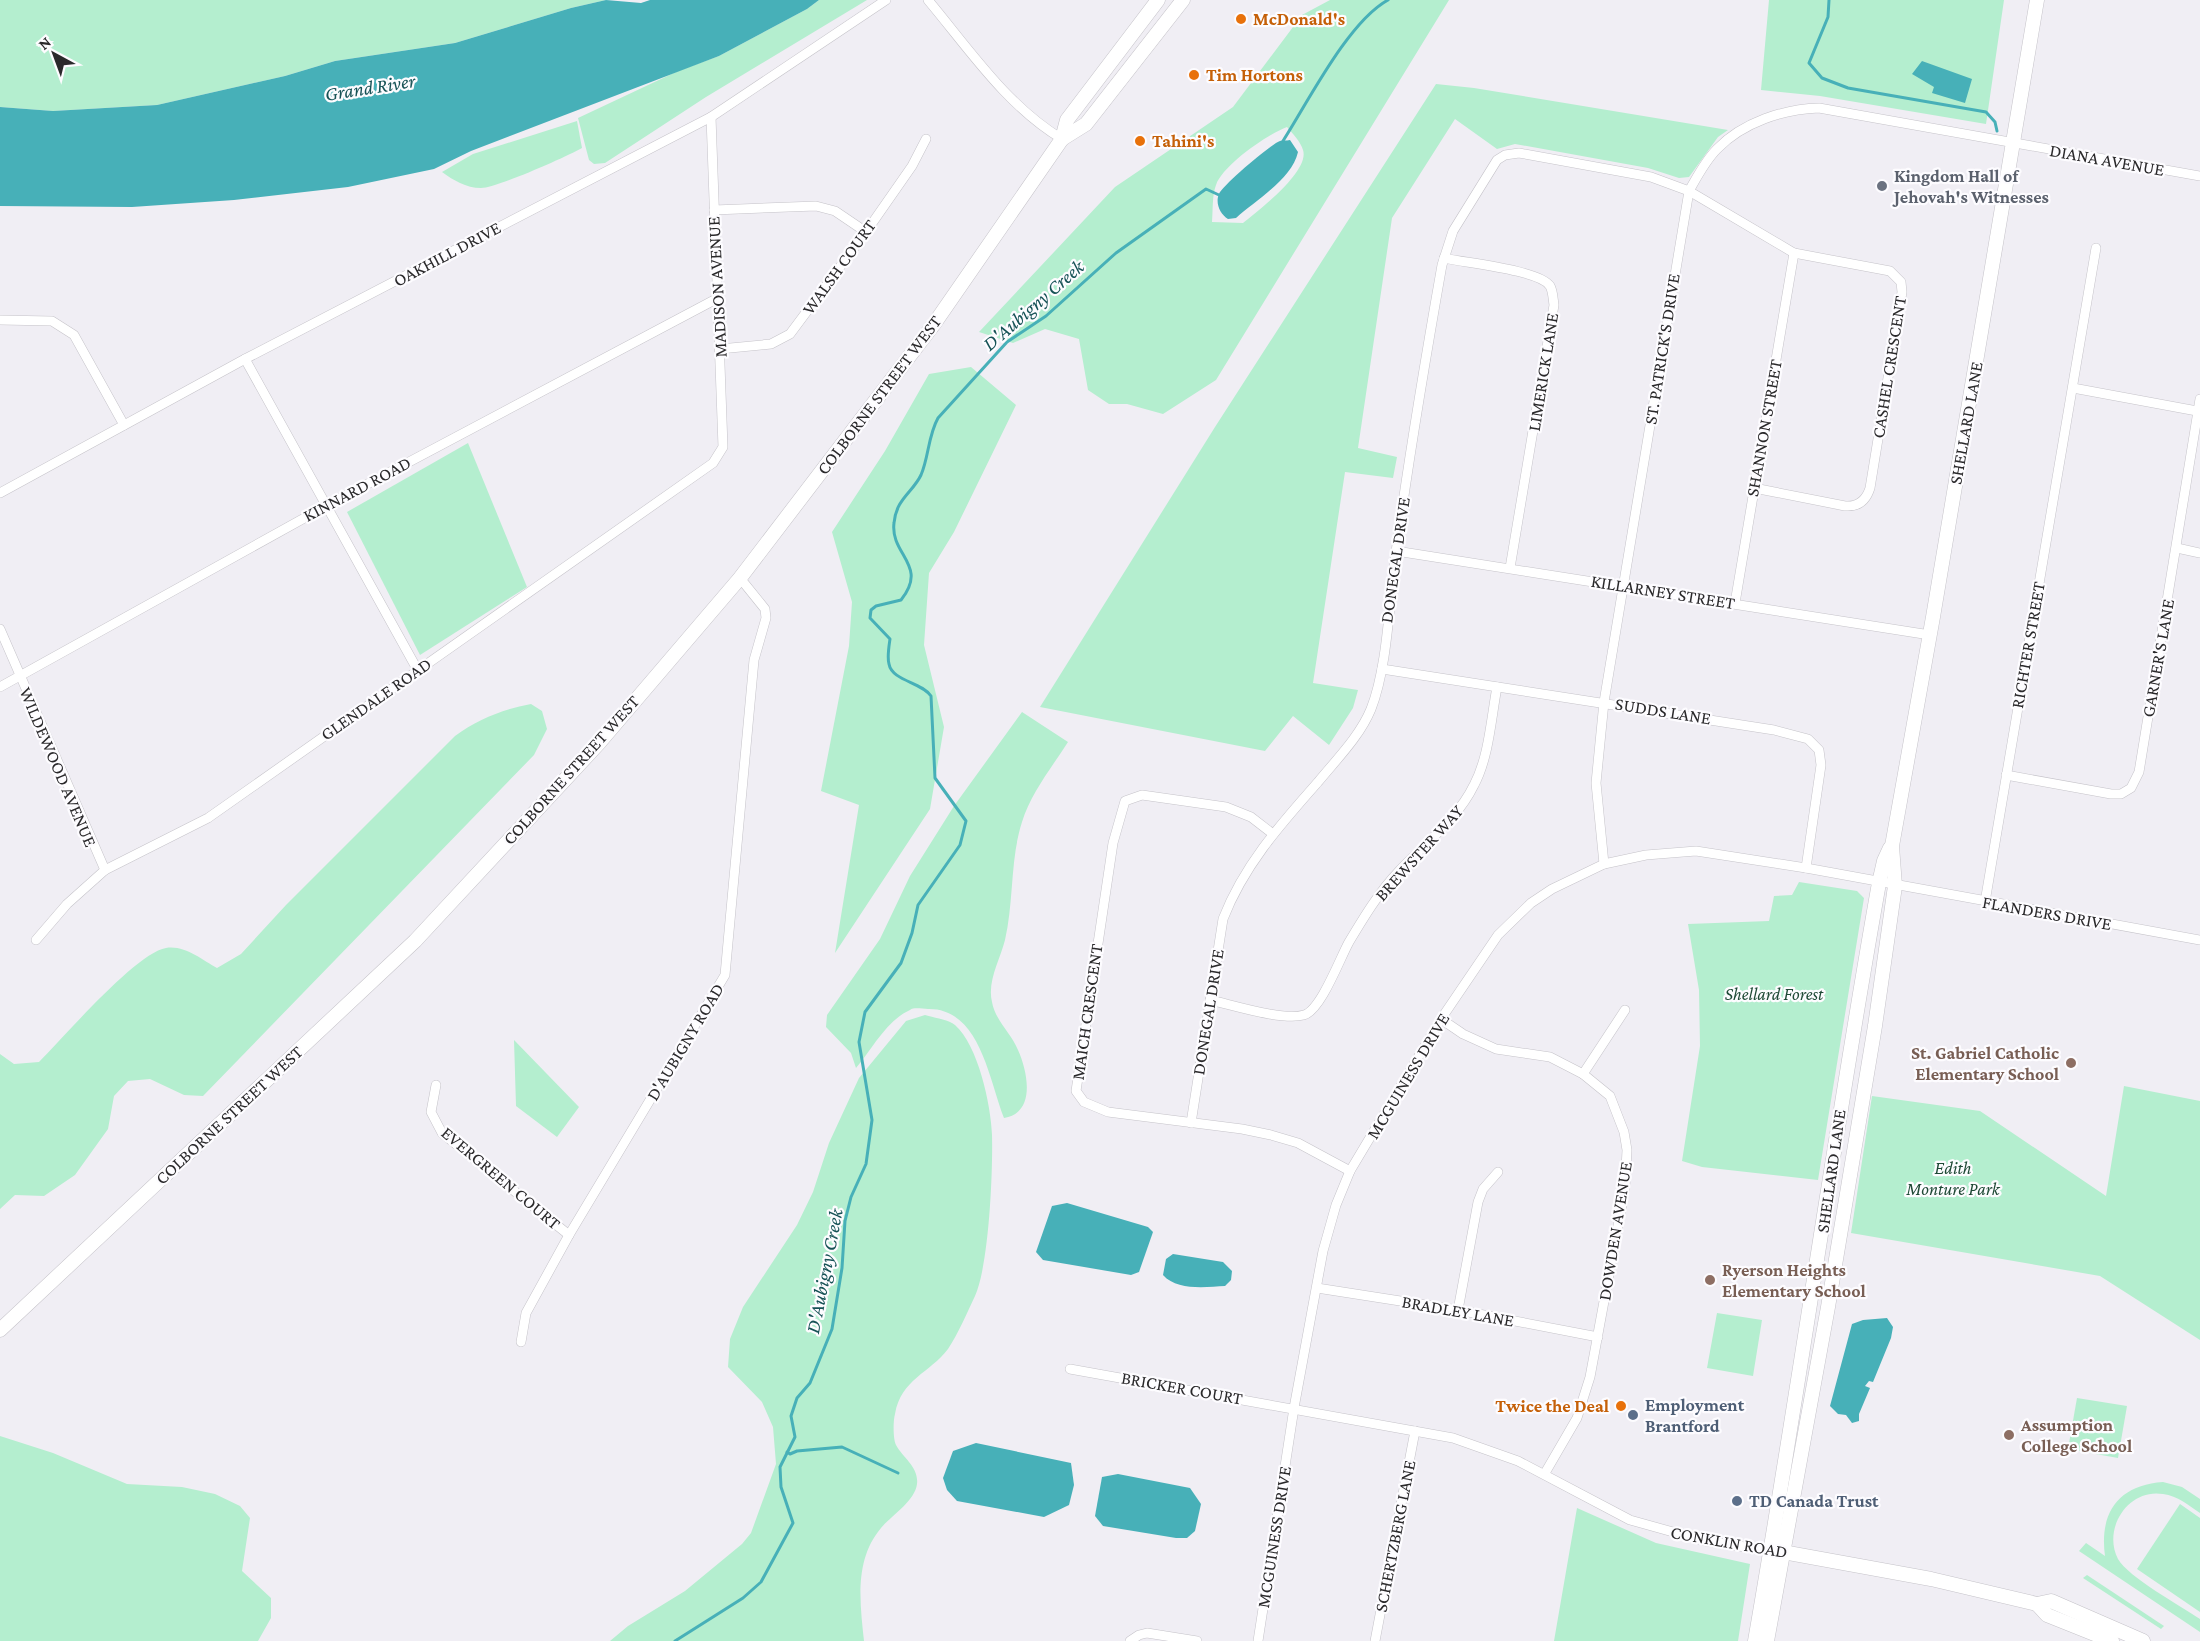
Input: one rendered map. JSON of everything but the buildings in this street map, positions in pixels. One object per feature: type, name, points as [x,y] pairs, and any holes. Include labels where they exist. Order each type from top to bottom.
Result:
[{"type":"main road","name":"COLBORNE STREET WEST","points":[[0,1330],[415,941],[599,743],[740,578],[934,324],[1062,139],[1067,120],[1158,0]]},
{"type":"main road","name":"COLBORNE STREET WEST","points":[[1062,139],[1086,124],[1183,0]]},
{"type":"main road","name":"SHELLARD LANE","points":[[1755,1641],[1778,1551],[1875,1026],[1895,886],[1892,846],[1930,635],[2037,0]]},
{"type":"main road","name":"SHELLARD LANE","points":[[1767,1641],[1839,1109],[1879,883],[1884,861],[1892,846]]},
{"type":"main road","name":"CONKLIN ROAD","points":[[1778,1551],[1931,1579],[2037,1604],[2050,1601],[2143,1641]]},
{"type":"main road","name":"CONKLIN ROAD","points":[[2037,1604],[2047,1614],[2112,1641]]},
{"type":"street","name":"OAKHILL DRIVE","points":[[0,493],[245,359],[711,117],[886,0]]},
{"type":"street","points":[[928,0],[1000,86],[1036,124],[1062,139]]},
{"type":"street","name":"ST. PATRICK'S DRIVE","points":[[1604,864],[1596,783],[1604,702],[1689,191],[1707,162],[1726,140],[1752,124],[1797,109],[1820,108],[2013,144]]},
{"type":"street","name":"MADISON AVENUE","points":[[711,117],[723,447],[717,456]]},
{"type":"street","name":"WALSH COURT","points":[[720,349],[771,344],[790,334],[866,232],[912,166],[926,139]]},
{"type":"street","name":"DIANA AVENUE","points":[[2013,144],[2200,176]]},
{"type":"street","name":"DONEGAL DRIVE","points":[[1191,1123],[1223,919],[1243,874],[1356,734],[1370,711],[1382,669],[1396,551],[1422,378],[1444,258],[1453,231],[1497,160],[1512,153],[1639,174],[1689,191]]},
{"type":"street","name":"CASHEL CRESCENT","points":[[1689,191],[1794,253],[1890,271],[1901,282],[1902,292],[1870,488],[1861,503],[1850,507],[1754,488]]},
{"type":"street","points":[[714,210],[816,206],[835,211],[866,232]]},
{"type":"street","name":"RICHTER STREET","points":[[1985,902],[2096,248]]},
{"type":"street","name":"SHANNON STREET","points":[[1735,603],[1794,253]]},
{"type":"street","name":"LIMERICK LANE","points":[[1444,258],[1535,274],[1549,285],[1552,294],[1554,305],[1510,568]]},
{"type":"street","name":"KINNARD ROAD","points":[[0,687],[19,674],[326,506],[718,298]]},
{"type":"street","points":[[0,320],[52,321],[74,335],[124,425]]},
{"type":"street","points":[[245,359],[417,669]]},
{"type":"street","points":[[2073,388],[2198,411]]},
{"type":"street","name":"GARNER'S LANE","points":[[2006,775],[2111,794],[2121,794],[2136,782],[2177,548],[2200,399]]},
{"type":"street","name":"GLENDALE ROAD","points":[[36,940],[67,904],[105,870],[208,818],[713,463],[717,456]]},
{"type":"street","points":[[2177,548],[2200,553]]},
{"type":"street","name":"KILLARNEY STREET","points":[[1396,551],[1930,635]]},
{"type":"street","name":"D'AUBIGNY ROAD","points":[[521,1342],[526,1313],[569,1235],[725,975],[754,660],[766,618],[761,601],[740,578]]},
{"type":"street","name":"WILDEWOOD AVENUE","points":[[0,629],[105,870]]},
{"type":"street","name":"SUDDS LANE","points":[[1382,669],[1604,702],[1774,730],[1808,739],[1820,750],[1821,765],[1806,868]]},
{"type":"street","name":"BREWSTER WAY","points":[[1210,1000],[1288,1016],[1306,1015],[1317,1005],[1348,945],[1376,899],[1398,872],[1456,813],[1476,783],[1485,754],[1497,687]]},
{"type":"street","name":"MAICH CRESCENT","points":[[1273,834],[1251,817],[1226,807],[1142,795],[1125,801],[1119,817],[1076,1091],[1079,1098],[1094,1108],[1271,1135],[1298,1143],[1350,1171]]},
{"type":"street","name":"MCGUINESS DRIVE","points":[[1258,1641],[1294,1408],[1330,1222],[1350,1171],[1441,1019],[1498,935],[1513,919],[1552,889],[1604,864],[1646,855],[1696,851],[1806,868],[1895,886]]},
{"type":"street","name":"FLANDERS DRIVE","points":[[1895,886],[2200,940]]},
{"type":"street","points":[[1583,1074],[1625,1010]]},
{"type":"street","name":"DOWDEN AVENUE","points":[[1441,1019],[1463,1034],[1496,1049],[1550,1057],[1583,1074],[1610,1096],[1618,1112],[1627,1150],[1623,1198],[1598,1337],[1584,1399],[1577,1418],[1545,1473]]},
{"type":"street","name":"EVERGREEN COURT","points":[[436,1085],[431,1112],[442,1133],[569,1235]]},
{"type":"street","points":[[1458,1310],[1478,1202],[1483,1189],[1498,1172]]},
{"type":"street","name":"BRADLEY LANE","points":[[1317,1287],[1458,1310],[1598,1337]]},
{"type":"street","name":"BRICKER COURT","points":[[1070,1369],[1294,1408]]},
{"type":"street","name":"CONKLIN ROAD","points":[[1294,1408],[1453,1438],[1494,1450],[1545,1473],[1630,1520],[1705,1541],[1778,1551]]},
{"type":"street","name":"SCHERTZBERG LANE","points":[[1375,1641],[1414,1431]]},
{"type":"street","points":[[1130,1641],[1147,1633],[1197,1641]]},
{"type":"green space","points":[[0,0],[606,0],[571,8],[455,43],[335,61],[285,76],[157,105],[53,111],[0,107]]},
{"type":"green space","points":[[819,0],[867,0],[706,97],[605,163],[594,164],[589,160],[578,118],[678,71],[719,56],[807,9]]},
{"type":"green space","points":[[1330,0],[1449,0],[1216,380],[1163,414],[1127,404],[1109,404],[1088,390],[1079,339],[1045,329],[1013,343],[979,332],[1115,187],[1233,107],[1302,15]],"holes":[[[1287,127],[1303,150],[1303,159],[1299,169],[1281,190],[1243,223],[1212,222],[1216,185],[1227,168],[1247,151]]]},
{"type":"green space","points":[[1769,0],[2004,0],[1986,124],[1820,96],[1761,90]]},
{"type":"green space","points":[[1436,84],[1474,88],[1728,130],[1718,137],[1689,177],[1679,178],[1648,168],[1515,144],[1497,149],[1455,119],[1392,218],[1358,448],[1397,457],[1393,478],[1345,472],[1313,683],[1358,690],[1353,708],[1329,745],[1293,716],[1265,751],[1040,707],[1215,427]]},
{"type":"green space","points":[[577,121],[582,148],[515,178],[489,187],[475,188],[460,183],[442,172],[473,154]]},
{"type":"green space","points":[[971,367],[1016,405],[954,532],[929,573],[924,645],[944,727],[930,809],[835,953],[859,805],[821,791],[849,646],[852,602],[832,532],[885,451],[929,374]]},
{"type":"green space","points":[[468,443],[527,587],[420,655],[347,512]]},
{"type":"green space","points":[[531,704],[542,711],[547,729],[534,755],[203,1096],[184,1095],[150,1079],[128,1081],[114,1096],[108,1129],[75,1175],[44,1196],[15,1195],[0,1209],[0,1054],[14,1064],[39,1062],[119,980],[153,953],[166,948],[180,949],[217,968],[241,954],[286,905],[455,736],[491,716]]},
{"type":"green space","points":[[1022,712],[1068,742],[1036,791],[1022,822],[1018,836],[1008,925],[991,986],[994,1009],[1018,1050],[1025,1069],[1027,1090],[1025,1100],[1014,1115],[1004,1118],[980,1049],[960,1020],[946,1012],[916,1008],[902,1015],[880,1036],[856,1068],[851,1053],[826,1027],[827,1015],[880,939],[910,876],[954,806]]},
{"type":"green space","name":"Shellard Forest","points":[[1799,882],[1857,891],[1864,898],[1818,1180],[1702,1167],[1682,1161],[1700,1046],[1699,990],[1688,924],[1769,921],[1774,896],[1792,895]]},
{"type":"green space","points":[[925,1015],[955,1025],[970,1046],[982,1076],[992,1135],[987,1241],[980,1282],[955,1337],[941,1357],[910,1384],[898,1402],[894,1421],[895,1442],[916,1473],[917,1484],[912,1496],[872,1540],[866,1554],[861,1582],[864,1641],[610,1641],[628,1626],[685,1591],[742,1544],[751,1533],[776,1464],[773,1427],[762,1402],[728,1367],[730,1339],[743,1307],[797,1225],[813,1192],[829,1143],[859,1078],[906,1021]]},
{"type":"green space","points":[[514,1040],[579,1107],[557,1137],[516,1106]]},
{"type":"green space","name":"Edith Monture Park","points":[[2124,1086],[2200,1101],[2200,1340],[2100,1276],[1851,1233],[1872,1096],[1980,1111],[2106,1196]]},
{"type":"green space","points":[[1717,1313],[1762,1320],[1753,1376],[1707,1368]]},
{"type":"green space","points":[[2077,1398],[2127,1406],[2118,1458],[2068,1449]]},
{"type":"green space","points":[[0,1436],[53,1453],[127,1484],[182,1487],[215,1494],[240,1506],[250,1518],[242,1571],[271,1598],[271,1618],[258,1641],[0,1641]]},
{"type":"green space","points":[[2163,1482],[2182,1487],[2200,1499],[2200,1513],[2183,1501],[2168,1495],[2151,1494],[2139,1497],[2122,1513],[2116,1523],[2114,1547],[2118,1559],[2132,1574],[2200,1619],[2200,1632],[2079,1551],[2086,1543],[2105,1556],[2105,1526],[2115,1504],[2135,1489]]},
{"type":"green space","points":[[2180,1504],[2200,1518],[2200,1612],[2137,1569]]},
{"type":"green space","points":[[1577,1508],[1656,1543],[1750,1564],[1738,1641],[1554,1641]]},
{"type":"green space","points":[[2087,1575],[2164,1626],[2161,1629],[2083,1578]]},
{"type":"water","name":"Grand River","points":[[606,0],[641,3],[650,0],[819,0],[807,9],[719,56],[471,151],[434,169],[348,187],[234,200],[132,207],[0,206],[0,107],[53,111],[157,105],[285,76],[335,61],[455,43],[571,8]]},
{"type":"water","points":[[1922,61],[1972,79],[1965,103],[1932,93],[1934,87],[1912,74]]},
{"type":"water","points":[[1290,140],[1298,152],[1289,171],[1236,218],[1225,217],[1219,208],[1218,201],[1222,189],[1267,149],[1280,141]]},
{"type":"water","points":[[1067,1203],[1148,1227],[1153,1232],[1139,1272],[1131,1275],[1043,1260],[1036,1252],[1052,1206]]},
{"type":"water","points":[[1173,1254],[1223,1262],[1232,1271],[1231,1280],[1225,1286],[1192,1287],[1176,1284],[1163,1275],[1166,1259]]},
{"type":"water","points":[[1887,1318],[1893,1327],[1891,1338],[1873,1382],[1869,1381],[1865,1386],[1870,1388],[1859,1414],[1859,1421],[1852,1423],[1846,1415],[1838,1414],[1830,1406],[1852,1324],[1863,1320]]},
{"type":"water","points":[[976,1443],[1071,1463],[1074,1485],[1069,1505],[1044,1517],[957,1501],[947,1490],[943,1478],[953,1451]]},
{"type":"water","points":[[1118,1474],[1190,1488],[1201,1504],[1195,1531],[1187,1538],[1176,1538],[1103,1526],[1095,1516],[1102,1477]]},
{"type":"waterway","name":"D'Aubigny Creek","points":[[1283,141],[1344,44],[1358,26],[1388,0]]},
{"type":"waterway","points":[[1829,0],[1828,17],[1809,63],[1822,78],[1848,88],[1986,112],[1995,122],[1997,131]]},
{"type":"waterway","name":"D'Aubigny Creek","points":[[675,1641],[743,1598],[761,1582],[793,1523],[781,1487],[780,1467],[795,1437],[791,1416],[797,1398],[810,1383],[832,1329],[842,1268],[845,1221],[851,1197],[866,1164],[872,1120],[859,1042],[865,1012],[901,963],[912,933],[918,905],[960,845],[966,821],[935,778],[931,696],[921,687],[901,678],[891,670],[888,658],[890,639],[870,618],[871,610],[876,606],[901,600],[909,588],[910,569],[894,534],[895,515],[901,502],[921,475],[938,418],[1007,342],[1046,316],[1116,253],[1206,189],[1219,195]]},
{"type":"waterway","points":[[787,1452],[790,1454],[797,1451],[842,1447],[898,1473]]},
{"type":"place","name":"McDonald's","points":[[1241,19]]},
{"type":"place","name":"Tim Hortons","points":[[1194,75]]},
{"type":"place","name":"Tahini's","points":[[1140,141]]},
{"type":"place","name":"Kingdom Hall of Jehovah's Witnesses","points":[[1882,186]]},
{"type":"place","name":"St. Gabriel Catholic Elementary School","points":[[2071,1063]]},
{"type":"place","name":"Ryerson Heights Elementary School","points":[[1710,1280]]},
{"type":"place","name":"Twice the Deal","points":[[1621,1406]]},
{"type":"place","name":"Employment Brantford","points":[[1633,1415]]},
{"type":"place","name":"Assumption College School","points":[[2009,1435]]},
{"type":"place","name":"TD Canada Trust","points":[[1737,1501]]}]
